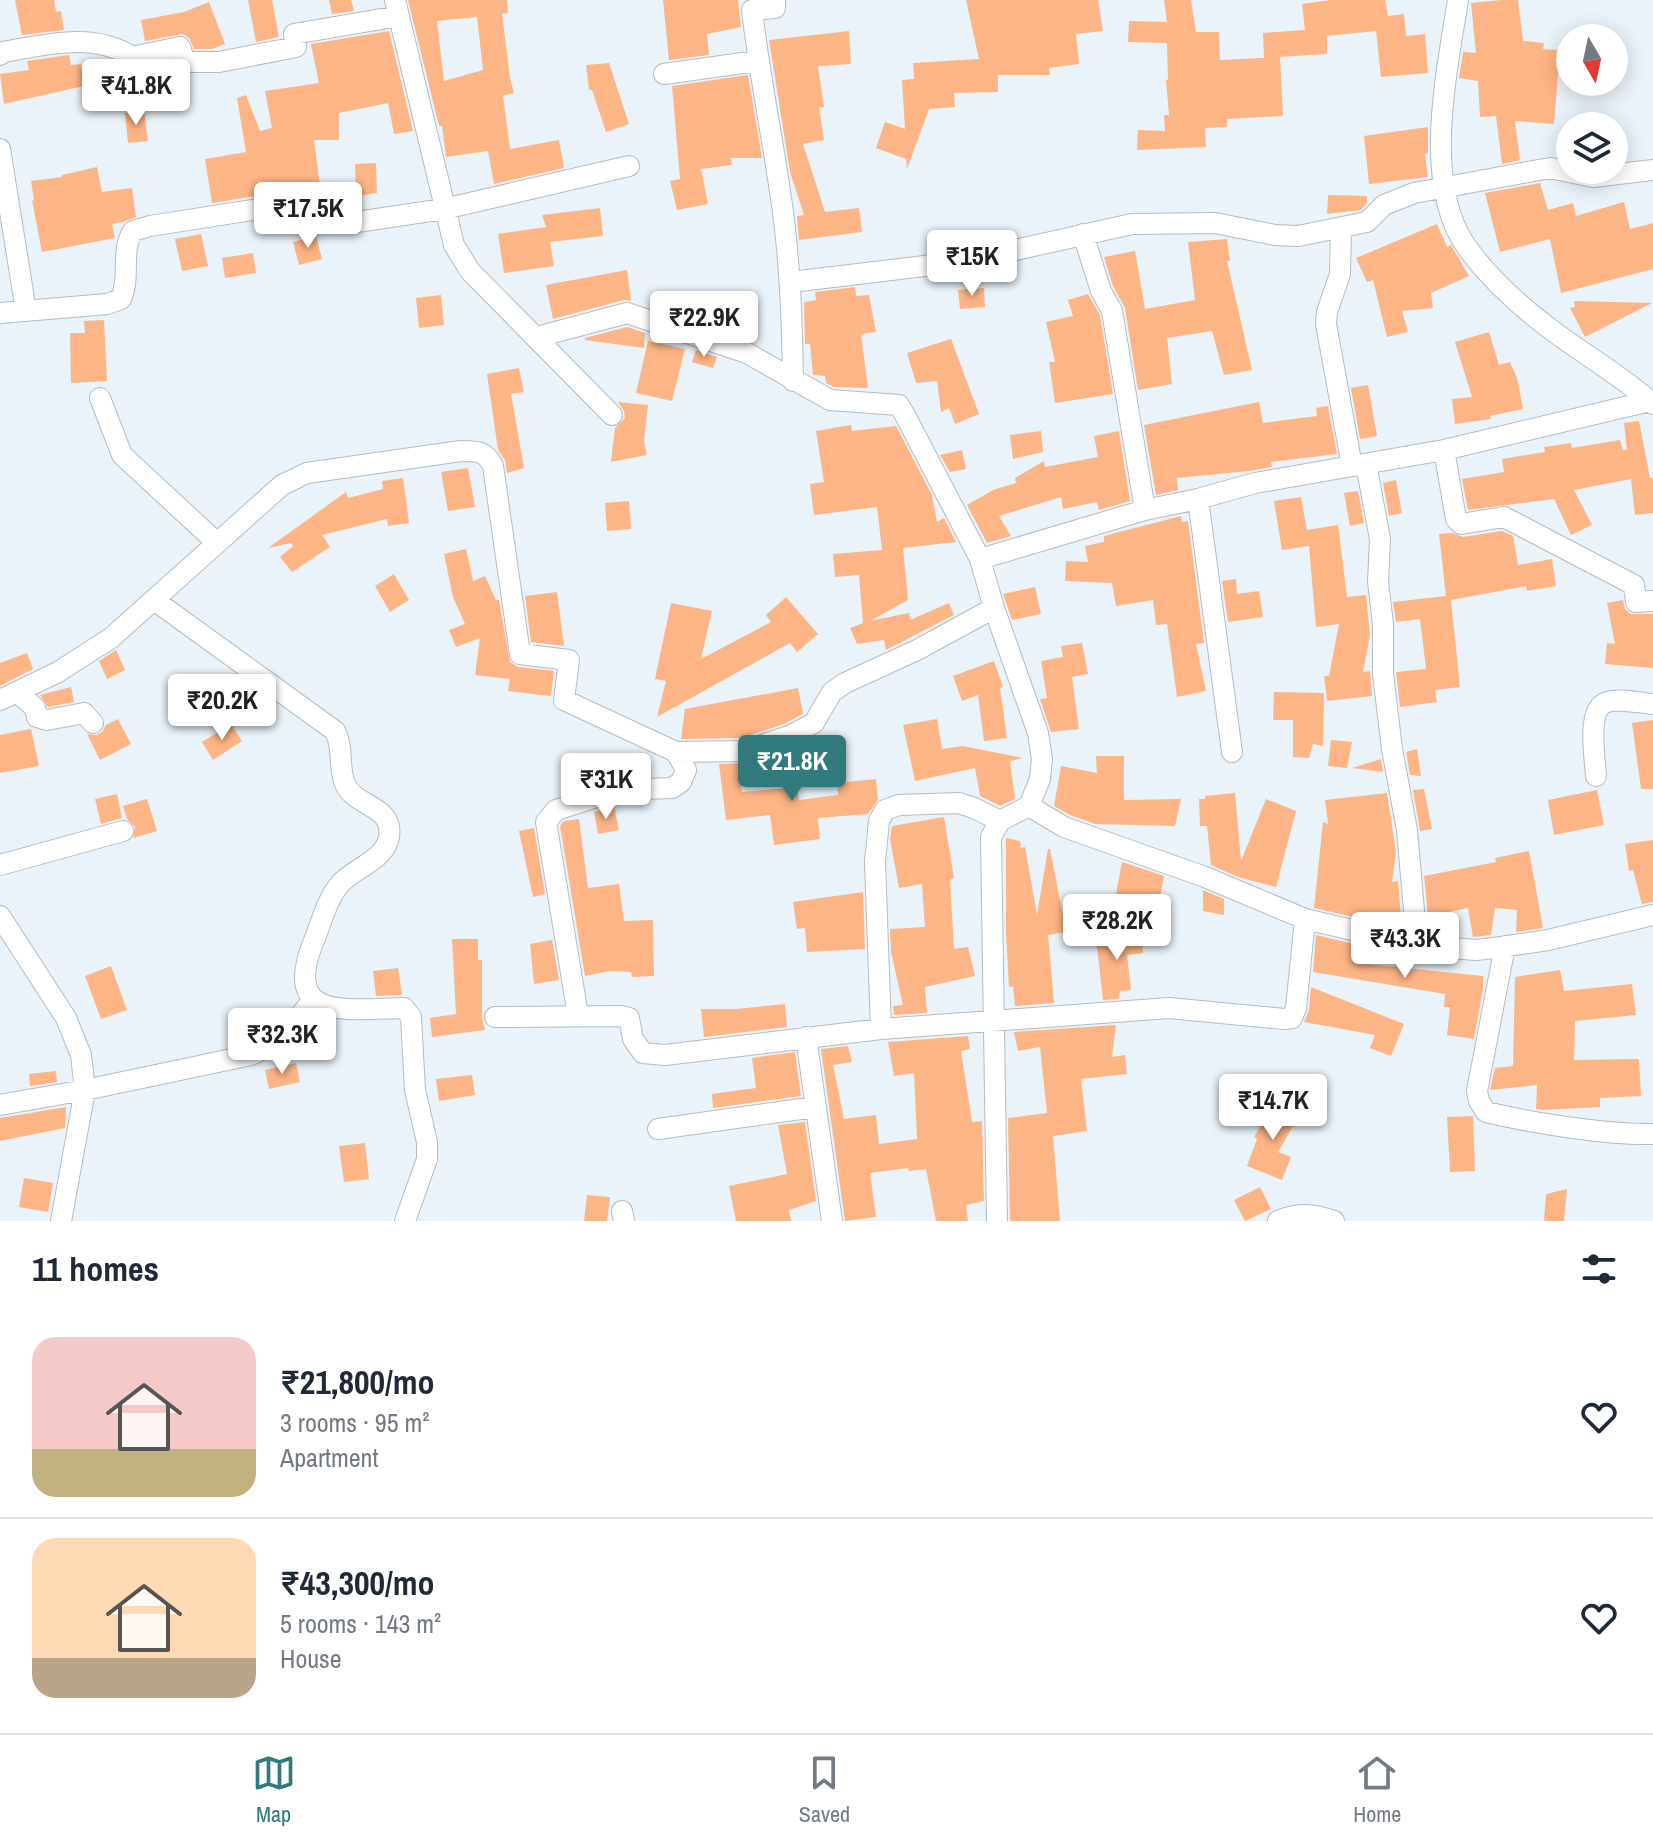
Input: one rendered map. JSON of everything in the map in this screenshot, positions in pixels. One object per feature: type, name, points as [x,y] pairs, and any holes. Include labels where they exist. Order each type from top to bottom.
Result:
[{"type":"street","points":[[775,0],[775,8],[752,10],[791,282],[793,381]]},
{"type":"street","points":[[1458,0],[1442,107],[1445,189],[1450,215],[1466,246],[1495,279],[1546,326],[1652,403]]},
{"type":"street","points":[[0,55],[3,52],[80,42],[122,50],[132,57],[180,47],[185,62],[219,62],[296,47],[294,34],[397,8],[454,245],[470,271],[612,415]]},
{"type":"street","points":[[664,74],[757,61]]},
{"type":"street","points":[[0,149],[26,311]]},
{"type":"street","points":[[0,313],[107,304],[121,299],[126,288],[127,239],[133,231],[150,226],[265,208],[357,222],[444,209],[629,166]]},
{"type":"street","points":[[791,282],[966,261],[1132,224],[1215,223],[1275,235],[1298,236],[1367,222],[1384,205],[1414,193],[1550,168],[1593,177],[1653,170]]},
{"type":"street","points":[[1341,227],[1340,274],[1326,324],[1380,539],[1378,582],[1383,624],[1383,674],[1392,749],[1407,830],[1417,945]]},
{"type":"street","points":[[1083,234],[1101,291],[1112,311],[1145,510]]},
{"type":"street","points":[[537,337],[627,313],[747,353],[830,400],[899,405],[980,559],[1038,733],[1042,759],[1040,779],[1029,806],[1000,821],[991,837],[997,1221]]},
{"type":"street","points":[[100,398],[122,455],[217,543]]},
{"type":"street","points":[[980,559],[1145,510],[1255,483],[1444,450],[1652,403]]},
{"type":"street","points":[[1444,450],[1456,519],[1461,524],[1504,517],[1634,585],[1636,602],[1653,601]]},
{"type":"street","points":[[8,696],[58,672],[111,638],[282,485],[307,473],[461,451],[479,451],[489,457],[493,466],[520,654],[569,660],[564,700],[676,752],[743,751],[789,736],[814,723],[832,692],[845,683],[917,650],[994,608]]},
{"type":"street","points":[[1198,499],[1232,752]]},
{"type":"street","points":[[154,600],[335,731],[341,742],[345,784],[357,799],[380,810],[388,823],[389,837],[383,852],[336,889],[306,957],[303,977],[306,992],[312,1001],[328,1006],[404,1008],[411,1017],[415,1090],[427,1142],[427,1159],[405,1221]]},
{"type":"street","points":[[8,696],[35,708],[37,717],[47,720],[84,713],[93,723]]},
{"type":"street","points":[[1596,776],[1594,723],[1600,705],[1610,701],[1653,704]]},
{"type":"street","points":[[578,1015],[546,822],[556,810],[622,790],[672,788],[681,782],[686,770],[676,752]]},
{"type":"street","points":[[881,1029],[875,862],[879,821],[885,810],[899,805],[959,803],[1000,821]]},
{"type":"street","points":[[1029,806],[1064,827],[1205,877],[1305,919],[1417,945],[1476,950],[1607,927],[1653,915]]},
{"type":"street","points":[[0,865],[123,831]]},
{"type":"street","points":[[0,916],[66,1018],[81,1055],[85,1090],[61,1221]]},
{"type":"street","points":[[495,1017],[609,1015],[629,1018],[633,1039],[643,1053],[665,1055],[881,1029],[1169,1008],[1292,1018],[1296,1008],[1305,919]]},
{"type":"street","points":[[1505,946],[1477,1091],[1486,1112],[1564,1125],[1653,1134]]},
{"type":"street","points":[[0,1105],[85,1090],[264,1050],[279,1042],[312,1001]]},
{"type":"street","points":[[806,1037],[832,1221]]},
{"type":"street","points":[[658,1129],[815,1107]]},
{"type":"street","points":[[1278,1221],[1292,1215],[1310,1214],[1334,1221]]},
{"type":"building","points":[[15,0],[54,0],[56,12],[61,11],[64,30],[22,35]]},
{"type":"building","points":[[248,0],[272,0],[279,37],[256,42]]},
{"type":"building","points":[[329,0],[351,0],[354,11],[332,14]]},
{"type":"building","points":[[408,0],[507,0],[508,13],[502,14],[514,93],[503,96],[510,149],[559,140],[564,168],[494,184],[488,151],[446,157],[442,126],[439,126]],"holes":[[[477,17],[483,70],[444,81],[437,21]]]},
{"type":"building","points":[[663,0],[738,0],[741,27],[707,34],[709,55],[669,60]]},
{"type":"building","points":[[966,0],[1098,0],[1103,31],[1076,34],[1079,64],[1049,68],[1050,75],[998,75],[998,92],[954,93],[955,107],[929,109],[907,169],[906,159],[876,148],[885,122],[905,129],[902,80],[914,79],[913,63],[979,59]]},
{"type":"building","points":[[1164,0],[1191,0],[1196,32],[1219,32],[1220,60],[1280,57],[1283,116],[1227,119],[1227,127],[1205,128],[1206,147],[1137,150],[1138,130],[1165,131],[1164,115],[1169,115],[1167,43],[1128,42],[1129,21],[1167,22]]},
{"type":"building","points":[[1331,0],[1385,0],[1388,16],[1404,14],[1406,36],[1425,34],[1428,73],[1381,77],[1376,31],[1327,36],[1327,54],[1264,58],[1263,33],[1305,30],[1302,4]]},
{"type":"building","points":[[1518,0],[1523,41],[1544,43],[1543,49],[1556,50],[1554,124],[1515,121],[1520,160],[1502,164],[1496,116],[1480,117],[1478,81],[1459,78],[1463,52],[1476,53],[1471,3]]},
{"type":"building","points":[[209,2],[225,44],[212,49],[194,49],[189,38],[183,34],[145,41],[141,20],[184,12]]},
{"type":"building","points":[[389,31],[413,131],[394,134],[388,103],[339,113],[339,140],[314,140],[322,200],[309,202],[263,195],[212,203],[205,159],[246,152],[237,98],[246,95],[260,131],[272,128],[265,91],[319,83],[311,44]]},
{"type":"building","points":[[849,31],[851,64],[818,66],[824,107],[819,107],[824,140],[803,144],[825,212],[859,208],[862,232],[799,240],[797,216],[804,215],[790,172],[769,40]]},
{"type":"building","points":[[69,55],[71,65],[81,64],[84,86],[4,104],[0,74],[29,70],[27,61]]},
{"type":"building","points":[[609,63],[629,124],[606,132],[592,90],[589,90],[586,65]]},
{"type":"building","points":[[748,75],[762,158],[731,158],[732,165],[701,169],[708,204],[677,210],[670,181],[680,179],[672,86]]},
{"type":"building","points":[[144,111],[148,141],[128,143],[125,113]]},
{"type":"building","points":[[1428,127],[1428,153],[1425,154],[1428,177],[1369,184],[1364,136]]},
{"type":"building","points":[[376,163],[377,193],[356,196],[355,164]]},
{"type":"building","points":[[97,167],[102,192],[132,188],[136,217],[112,224],[115,238],[42,252],[31,181],[62,177]]},
{"type":"building","points":[[1540,183],[1548,210],[1573,203],[1576,216],[1624,202],[1630,229],[1653,223],[1653,269],[1561,293],[1550,239],[1500,252],[1485,193]]},
{"type":"building","points":[[1328,195],[1367,196],[1367,203],[1361,210],[1327,214]]},
{"type":"building","points":[[600,208],[603,236],[550,242],[554,266],[504,273],[498,234],[546,227],[542,215]]},
{"type":"building","points":[[1437,224],[1447,247],[1451,245],[1469,276],[1431,293],[1433,308],[1402,311],[1408,332],[1387,337],[1373,280],[1367,282],[1356,258]]},
{"type":"building","points":[[201,234],[208,266],[182,271],[175,239]]},
{"type":"building","points":[[316,236],[322,259],[299,265],[293,242]]},
{"type":"building","points":[[1227,239],[1230,261],[1227,261],[1252,370],[1224,375],[1212,331],[1167,338],[1172,384],[1138,390],[1125,308],[1113,286],[1104,257],[1135,251],[1145,309],[1195,300],[1188,242]]},
{"type":"building","points":[[253,253],[256,273],[225,278],[222,258]]},
{"type":"building","points":[[627,270],[631,301],[624,300],[553,319],[546,285]]},
{"type":"building","points":[[855,287],[856,296],[869,295],[876,332],[861,334],[868,388],[834,387],[826,383],[825,376],[813,375],[810,344],[805,344],[804,302],[816,300],[815,292]]},
{"type":"building","points":[[984,288],[985,307],[960,309],[958,290]]},
{"type":"building","points":[[1088,294],[1100,315],[1113,394],[1055,403],[1049,362],[1055,362],[1046,322],[1073,316],[1068,300]]},
{"type":"building","points":[[441,295],[444,325],[419,328],[416,298]]},
{"type":"building","points":[[1574,301],[1652,303],[1585,337],[1570,308],[1575,307]]},
{"type":"building","points":[[725,304],[751,308],[746,339],[721,331]]},
{"type":"building","points":[[104,320],[107,381],[71,383],[70,333],[85,333],[84,321]]},
{"type":"building","points":[[627,327],[645,333],[644,348],[585,340],[585,338]]},
{"type":"building","points":[[1489,332],[1499,365],[1510,362],[1517,378],[1523,409],[1490,416],[1491,419],[1455,424],[1452,399],[1472,397],[1455,342]]},
{"type":"building","points":[[951,339],[979,414],[955,424],[949,408],[941,412],[937,381],[916,383],[907,353]]},
{"type":"building","points":[[648,341],[685,349],[672,401],[636,393]]},
{"type":"building","points":[[696,350],[717,357],[713,368],[692,362]]},
{"type":"building","points":[[519,368],[524,392],[511,394],[524,468],[507,473],[505,460],[498,450],[487,374]]},
{"type":"building","points":[[1368,385],[1377,436],[1360,439],[1351,388]]},
{"type":"building","points":[[618,402],[648,405],[644,441],[647,455],[611,462],[615,428],[625,418]]},
{"type":"building","points":[[1259,402],[1263,423],[1317,416],[1316,408],[1328,406],[1337,454],[1271,462],[1272,467],[1249,471],[1177,478],[1178,490],[1156,495],[1144,425]]},
{"type":"building","points":[[1639,421],[1650,478],[1653,478],[1653,513],[1635,515],[1631,479],[1574,490],[1592,525],[1571,535],[1554,499],[1468,510],[1462,479],[1504,472],[1502,459],[1545,452],[1544,447],[1571,443],[1572,448],[1620,440],[1623,450],[1627,450],[1624,423]]},
{"type":"building","points":[[851,425],[852,431],[896,426],[932,495],[937,522],[944,518],[956,542],[903,548],[908,600],[870,621],[909,613],[910,620],[949,603],[954,615],[886,650],[884,640],[857,644],[850,628],[863,623],[859,575],[835,577],[833,554],[882,550],[877,507],[814,515],[810,484],[824,482],[816,431]]},
{"type":"building","points":[[1041,431],[1043,452],[1013,459],[1010,435]]},
{"type":"building","points":[[1119,431],[1130,501],[1099,510],[1097,502],[1063,509],[1061,497],[999,516],[1011,536],[987,543],[967,505],[993,490],[1016,483],[1015,478],[1044,461],[1045,467],[1098,457],[1094,436]]},
{"type":"building","points":[[962,450],[966,469],[950,472],[940,455]]},
{"type":"building","points":[[468,468],[475,507],[448,511],[441,472]]},
{"type":"building","points":[[403,478],[409,523],[388,526],[387,519],[322,535],[330,547],[292,572],[280,557],[293,546],[291,543],[268,548],[346,492],[348,498],[383,489],[382,481]]},
{"type":"building","points":[[1396,480],[1402,513],[1389,516],[1383,483]]},
{"type":"building","points":[[1358,491],[1364,523],[1350,526],[1344,493]]},
{"type":"building","points":[[1301,497],[1307,530],[1338,525],[1347,597],[1366,595],[1370,635],[1363,672],[1370,671],[1372,696],[1327,701],[1324,676],[1329,676],[1339,624],[1316,627],[1309,546],[1282,550],[1274,501]]},
{"type":"building","points":[[629,501],[631,529],[607,531],[605,503]]},
{"type":"building","points":[[1181,516],[1182,522],[1188,521],[1204,643],[1196,644],[1206,691],[1177,697],[1167,624],[1156,625],[1153,600],[1116,606],[1112,583],[1065,581],[1066,561],[1088,562],[1085,546],[1104,542],[1104,536]]},
{"type":"building","points":[[1502,531],[1513,536],[1518,565],[1552,559],[1556,586],[1527,591],[1526,586],[1451,600],[1460,687],[1435,690],[1437,702],[1400,707],[1396,672],[1426,669],[1420,619],[1396,622],[1393,602],[1446,596],[1439,534],[1452,533],[1463,537]]},
{"type":"building","points":[[466,549],[473,581],[485,576],[496,600],[499,600],[510,662],[518,667],[554,671],[551,696],[508,691],[510,679],[475,675],[480,638],[456,647],[449,630],[465,624],[453,597],[444,554]]},
{"type":"building","points":[[394,574],[409,600],[390,612],[375,586]]},
{"type":"building","points":[[1236,579],[1237,594],[1259,591],[1263,617],[1228,622],[1222,581]]},
{"type":"building","points":[[1035,587],[1041,614],[1012,620],[1003,594]]},
{"type":"building","points":[[557,592],[564,646],[531,642],[525,596]]},
{"type":"building","points":[[786,597],[818,634],[797,652],[790,643],[657,717],[666,681],[655,679],[671,603],[712,611],[701,659],[771,622],[766,615]]},
{"type":"building","points":[[1623,600],[1625,609],[1631,614],[1653,614],[1653,668],[1605,664],[1607,643],[1615,644],[1607,603]]},
{"type":"building","points":[[1082,643],[1088,674],[1072,677],[1079,729],[1051,732],[1040,699],[1047,698],[1041,661],[1063,657],[1061,646]]},
{"type":"building","points":[[116,650],[125,670],[107,679],[99,661]]},
{"type":"building","points":[[27,653],[33,669],[0,686],[0,663]]},
{"type":"building","points":[[994,661],[1003,687],[1000,688],[1007,738],[984,741],[978,695],[962,701],[953,676]]},
{"type":"building","points":[[71,687],[74,702],[48,707],[40,695]]},
{"type":"building","points":[[798,688],[803,714],[784,724],[741,738],[681,739],[685,709]]},
{"type":"building","points":[[1274,692],[1324,693],[1323,746],[1313,744],[1309,758],[1293,757],[1293,720],[1273,720]]},
{"type":"building","points":[[118,719],[131,744],[100,760],[87,734],[96,735]]},
{"type":"building","points":[[937,719],[942,749],[963,746],[1023,758],[1010,761],[1015,799],[1000,806],[980,796],[975,768],[915,781],[903,725]]},
{"type":"building","points":[[1653,720],[1653,789],[1641,789],[1632,723]]},
{"type":"building","points":[[231,724],[242,741],[213,760],[202,742]]},
{"type":"building","points":[[31,729],[39,766],[0,773],[0,735]]},
{"type":"building","points":[[1331,740],[1352,742],[1347,768],[1328,766]]},
{"type":"building","points":[[793,748],[794,758],[739,770],[742,792],[797,787],[799,800],[838,795],[837,783],[876,779],[878,800],[868,814],[818,818],[820,839],[774,845],[770,815],[726,820],[719,764],[747,763]]},
{"type":"building","points":[[1417,749],[1421,776],[1410,775],[1406,752]]},
{"type":"building","points":[[1096,756],[1124,756],[1124,800],[1181,799],[1175,826],[1095,824],[1054,806],[1061,766],[1097,773]]},
{"type":"building","points":[[1381,759],[1383,772],[1352,768]]},
{"type":"building","points":[[1424,789],[1432,829],[1420,831],[1413,790]]},
{"type":"building","points":[[1597,790],[1604,825],[1554,835],[1548,800]]},
{"type":"building","points":[[1235,793],[1241,861],[1266,799],[1296,811],[1276,887],[1238,877],[1211,865],[1207,826],[1200,826],[1199,799]]},
{"type":"building","points":[[1387,793],[1396,852],[1392,882],[1398,881],[1402,928],[1314,908],[1323,822],[1328,824],[1325,800]]},
{"type":"building","points":[[117,794],[122,818],[101,824],[95,799]]},
{"type":"building","points":[[147,799],[157,831],[133,838],[135,827],[127,819],[123,806]]},
{"type":"building","points":[[614,806],[619,830],[598,834],[594,812]]},
{"type":"building","points":[[944,817],[954,878],[950,879],[954,949],[968,947],[975,976],[925,987],[927,1013],[894,1015],[893,1006],[903,1005],[891,952],[890,929],[925,927],[922,884],[899,888],[890,839],[892,826]]},
{"type":"building","points":[[579,819],[588,888],[619,884],[624,921],[653,920],[654,976],[632,977],[631,972],[610,971],[585,976],[560,826],[564,821]]},
{"type":"building","points":[[534,828],[545,894],[533,897],[519,831]]},
{"type":"building","points":[[1006,838],[1020,841],[1021,848],[1025,847],[1037,915],[1050,849],[1066,932],[1048,935],[1054,1003],[1015,1006],[1013,986],[1009,987]]},
{"type":"building","points":[[1653,840],[1653,902],[1642,904],[1633,870],[1629,871],[1625,844]]},
{"type":"building","points":[[1529,851],[1543,928],[1516,932],[1517,910],[1495,908],[1491,935],[1473,937],[1468,908],[1428,916],[1424,876],[1496,862],[1495,858]]},
{"type":"building","points":[[1122,862],[1164,876],[1159,902],[1116,894]]},
{"type":"building","points":[[1203,890],[1224,899],[1224,915],[1203,911]]},
{"type":"building","points":[[863,892],[865,949],[807,952],[805,928],[797,929],[793,902]]},
{"type":"building","points":[[1141,932],[1143,953],[1127,955],[1131,990],[1120,991],[1119,999],[1103,1000],[1096,938]]},
{"type":"building","points":[[1316,935],[1401,955],[1356,963],[1483,976],[1474,1039],[1447,1035],[1450,1007],[1444,1007],[1445,994],[1313,972]]},
{"type":"building","points":[[452,939],[478,939],[485,1030],[432,1037],[430,1018],[456,1014]]},
{"type":"building","points":[[552,940],[559,980],[534,984],[530,944]]},
{"type":"building","points":[[111,966],[127,1010],[101,1019],[85,976]]},
{"type":"building","points":[[398,968],[402,995],[376,996],[373,971]]},
{"type":"building","points":[[1560,970],[1564,991],[1632,984],[1636,1015],[1575,1021],[1574,1060],[1639,1059],[1641,1096],[1600,1098],[1600,1107],[1542,1110],[1536,1109],[1537,1085],[1490,1090],[1495,1068],[1513,1066],[1515,977]]},
{"type":"building","points":[[1311,987],[1404,1024],[1391,1056],[1370,1048],[1375,1035],[1304,1022],[1309,1010]]},
{"type":"building","points":[[785,1004],[787,1027],[704,1037],[701,1009]]},
{"type":"building","points":[[1116,1025],[1112,1057],[1125,1055],[1127,1074],[1081,1079],[1087,1131],[1053,1136],[1060,1221],[1010,1221],[1008,1118],[1047,1113],[1040,1047],[1018,1051],[1014,1032]]},
{"type":"building","points":[[968,1036],[970,1049],[961,1051],[972,1122],[982,1121],[984,1201],[966,1205],[968,1221],[936,1221],[926,1169],[870,1173],[876,1217],[845,1221],[821,1049],[848,1046],[852,1062],[833,1065],[844,1119],[876,1115],[879,1144],[917,1139],[914,1073],[894,1076],[888,1042]]},
{"type":"building","points":[[795,1052],[801,1096],[713,1108],[712,1094],[756,1088],[752,1058]]},
{"type":"building","points":[[296,1063],[300,1082],[269,1089],[265,1070]]},
{"type":"building","points":[[56,1071],[57,1082],[30,1086],[29,1074]]},
{"type":"building","points":[[472,1075],[475,1095],[439,1101],[436,1079]]},
{"type":"building","points":[[1275,1102],[1299,1116],[1278,1152],[1291,1157],[1282,1180],[1247,1166],[1257,1139],[1254,1137]]},
{"type":"building","points":[[66,1107],[65,1128],[0,1141],[0,1118]]},
{"type":"building","points":[[1473,1116],[1475,1171],[1450,1172],[1447,1117]]},
{"type":"building","points":[[805,1122],[816,1201],[789,1210],[791,1221],[736,1221],[729,1186],[787,1174],[778,1125]]},
{"type":"building","points":[[365,1143],[369,1179],[344,1182],[339,1146]]},
{"type":"building","points":[[24,1178],[53,1183],[48,1212],[19,1207]]},
{"type":"building","points":[[1260,1187],[1271,1209],[1245,1221],[1234,1200]]},
{"type":"building","points":[[1567,1189],[1564,1221],[1544,1221],[1546,1194]]},
{"type":"building","points":[[587,1195],[610,1197],[607,1221],[584,1221]]}]
